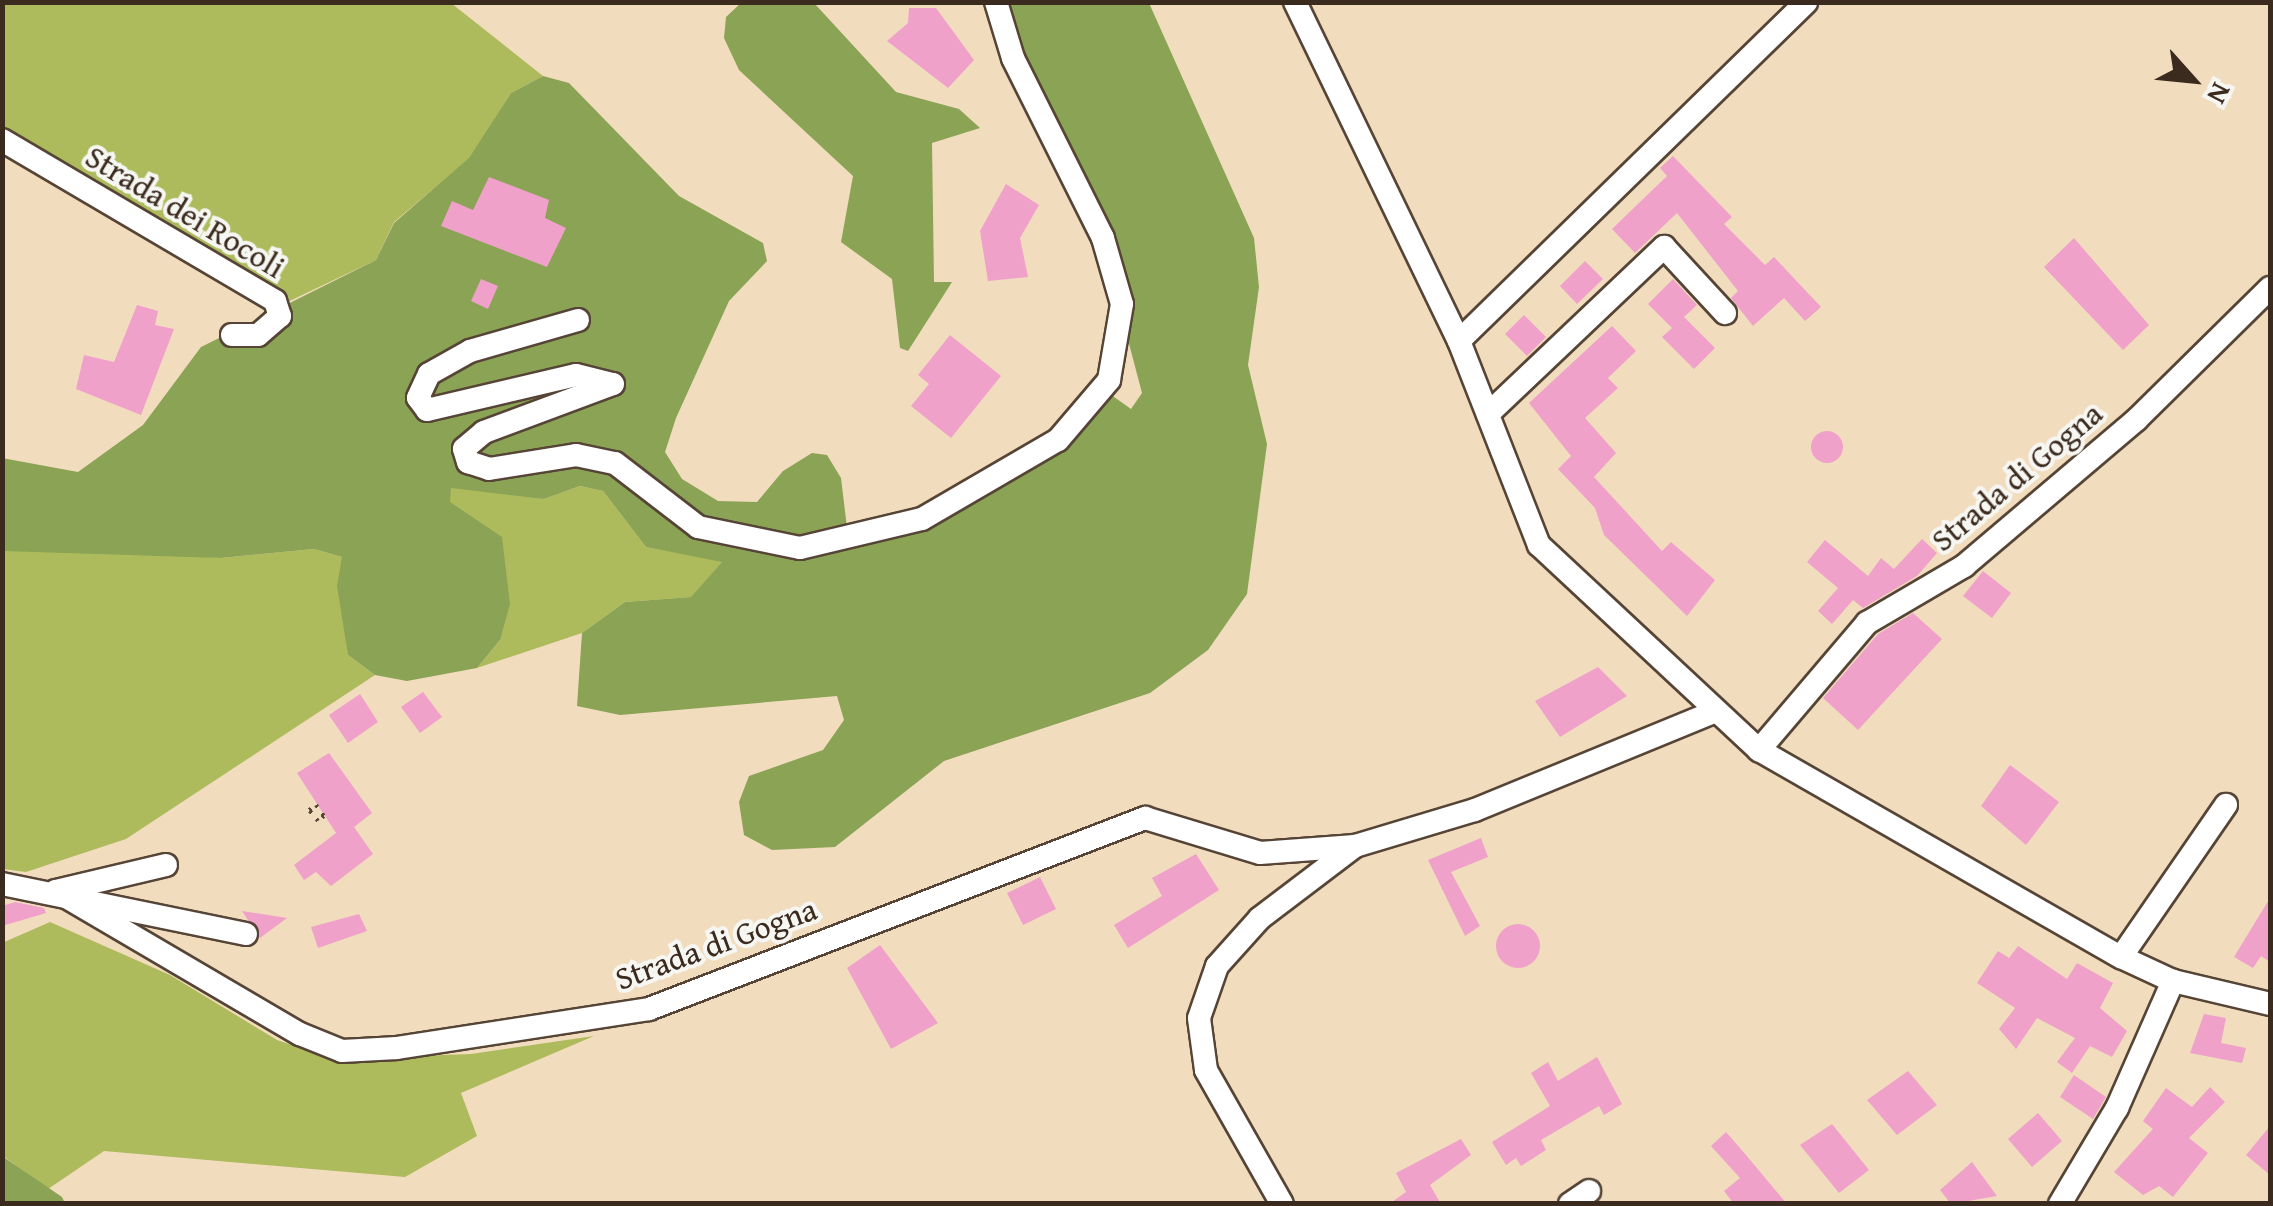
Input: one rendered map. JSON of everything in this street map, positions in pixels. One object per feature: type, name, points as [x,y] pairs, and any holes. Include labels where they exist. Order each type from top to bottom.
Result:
[{"type":"street","points":[[578,320],[470,351],[429,374],[418,398],[427,410],[576,374],[614,384],[484,432],[464,449],[468,462],[489,469],[576,455],[615,464],[698,527],[800,548],[922,519],[1024,465],[1094,405],[1118,360],[1122,304],[1090,210],[1013,58],[996,2]]},
{"type":"street","points":[[1296,2],[1459,341],[1538,545],[1712,713],[1759,750],[2173,982],[2270,1004]]},
{"type":"street","points":[[1459,341],[1806,2]]},
{"type":"street","points":[[993,36],[1013,58]]},
{"type":"street","name":"Strada dei Rocoli","points":[[2,140],[275,301],[280,316],[258,334],[232,335]]},
{"type":"street","points":[[1488,414],[1664,247],[1725,313]]},
{"type":"street","name":"Strada di Gogna","points":[[1759,750],[1867,623],[1964,566],[2136,420],[2270,288]]},
{"type":"street","name":"Strada di Gogna","points":[[56,891],[342,1051],[649,1009],[1145,818],[1260,854],[1356,846],[1475,810],[1712,713]]},
{"type":"street","points":[[2121,956],[2226,805]]},
{"type":"street","name":"Strada di Gogna","points":[[1282,1204],[1206,1070],[1200,1018],[1217,966],[1260,918],[1356,846]]},
{"type":"street","name":"Strada di Gogna","points":[[56,891],[166,865]]},
{"type":"street","name":"Strada di Gogna","points":[[2,884],[56,891],[246,934]]},
{"type":"street","points":[[2060,1204],[2117,1108],[2173,982]]},
{"type":"green space","points":[[2,3],[451,3],[543,76],[511,93],[469,159],[394,222],[376,260],[277,307],[3,128]]},
{"type":"green space","points":[[741,3],[814,3],[896,92],[959,109],[980,128],[932,143],[934,282],[952,282],[908,351],[900,348],[892,279],[841,242],[853,176],[739,70],[724,38],[726,17]]},
{"type":"green space","points":[[1002,3],[1149,3],[1254,238],[1259,287],[1248,365],[1267,444],[1247,594],[1208,650],[1150,693],[944,761],[835,847],[772,850],[744,835],[739,802],[749,776],[823,750],[844,720],[837,696],[620,715],[577,706],[582,633],[625,602],[691,597],[722,562],[646,547],[603,491],[580,486],[544,499],[451,488],[450,502],[502,537],[510,604],[500,640],[477,668],[407,681],[375,675],[348,655],[337,586],[342,557],[314,549],[221,558],[3,551],[2,458],[78,472],[143,425],[201,347],[376,260],[394,223],[469,158],[511,93],[543,76],[569,83],[679,196],[763,243],[767,261],[729,301],[676,418],[665,452],[682,479],[718,501],[757,502],[783,471],[812,453],[827,455],[841,478],[848,536],[1027,469],[1100,387],[1131,409],[1142,393],[1112,279]]},
{"type":"green space","points":[[471,486],[544,499],[580,486],[603,491],[646,547],[723,561],[692,597],[625,602],[582,633],[477,668],[500,640],[449,502],[451,487]]},
{"type":"green space","points":[[37,545],[221,558],[314,549],[342,557],[348,655],[375,675],[126,839],[26,872],[3,869],[3,551]]},
{"type":"green space","points":[[50,922],[170,975],[277,1040],[333,1059],[471,1054],[594,1036],[461,1093],[477,1136],[405,1177],[104,1151],[48,1189],[3,1156],[2,943]]},
{"type":"green space","points":[[2,1156],[62,1197],[65,1203],[3,1203]]},
{"type":"building","points":[[909,8],[936,8],[974,60],[948,88],[887,41],[908,23]]},
{"type":"building","points":[[1673,156],[1732,217],[1724,224],[1765,265],[1774,257],[1821,307],[1805,321],[1784,298],[1753,326],[1731,298],[1738,291],[1677,213],[1635,253],[1612,229],[1667,176],[1660,168]]},
{"type":"building","points":[[489,177],[549,200],[545,218],[566,228],[547,267],[441,226],[452,201],[473,210]]},
{"type":"building","points":[[1006,184],[1039,205],[1020,238],[1028,277],[988,281],[980,231]]},
{"type":"building","points":[[2074,238],[2149,325],[2123,350],[2044,267]]},
{"type":"building","points":[[1585,261],[1603,279],[1577,304],[1560,286]]},
{"type":"building","points":[[481,279],[498,286],[488,309],[471,301]]},
{"type":"building","points":[[1673,279],[1697,305],[1684,317],[1715,348],[1694,369],[1662,337],[1672,328],[1648,304]]},
{"type":"building","points":[[137,305],[158,311],[155,325],[174,329],[141,415],[76,389],[84,355],[114,362]]},
{"type":"building","points":[[1524,315],[1546,337],[1527,356],[1505,334]]},
{"type":"building","points":[[1612,326],[1636,351],[1608,378],[1618,388],[1585,418],[1616,453],[1594,477],[1662,551],[1671,542],[1715,580],[1687,616],[1604,535],[1595,508],[1558,469],[1571,456],[1529,403]]},
{"type":"building","points":[[950,335],[1001,376],[951,438],[911,406],[929,384],[918,375]]},
{"type":"building","points":[[1827,431],[1838,436],[1843,447],[1838,458],[1827,463],[1816,458],[1811,447],[1816,436]]},
{"type":"building","points":[[1922,539],[1937,553],[1917,576],[1863,608],[1853,600],[1832,624],[1818,611],[1838,588],[1807,562],[1825,540],[1868,576],[1881,558],[1894,569]]},
{"type":"building","points":[[1983,571],[2011,593],[1992,618],[1963,596]]},
{"type":"building","points":[[1913,613],[1942,639],[1858,730],[1823,698],[1878,634]]},
{"type":"building","points":[[1598,667],[1627,696],[1560,737],[1535,701]]},
{"type":"building","points":[[423,692],[442,717],[420,733],[401,707]]},
{"type":"building","points":[[360,694],[378,722],[348,743],[329,715]]},
{"type":"building","points":[[329,753],[372,813],[354,827],[373,854],[331,886],[316,872],[304,880],[294,865],[336,833],[297,773]]},
{"type":"building","points":[[2010,765],[2059,802],[2026,845],[1981,806]]},
{"type":"building","points":[[1481,838],[1488,857],[1451,872],[1480,926],[1465,936],[1428,860]]},
{"type":"building","points":[[1196,854],[1219,890],[1128,948],[1114,925],[1162,896],[1152,878]]},
{"type":"building","points":[[1040,877],[1056,909],[1023,925],[1007,893]]},
{"type":"building","points":[[2270,898],[2270,962],[2261,956],[2253,968],[2234,957]]},
{"type":"building","points":[[15,902],[44,908],[46,913],[2,926],[2,906]]},
{"type":"building","points":[[242,911],[287,918],[260,938]]},
{"type":"building","points":[[359,914],[367,931],[318,948],[311,927]]},
{"type":"building","points":[[1518,924],[1534,930],[1540,946],[1534,962],[1518,968],[1502,962],[1496,946],[1502,930]]},
{"type":"building","points":[[880,945],[938,1023],[891,1049],[847,968]]},
{"type":"building","points":[[2018,946],[2067,979],[2077,963],[2113,983],[2100,1008],[2127,1031],[2112,1057],[2090,1046],[2072,1073],[2057,1062],[2075,1038],[2037,1018],[2016,1049],[1999,1029],[2015,1008],[1977,983],[1998,951],[2009,958]]},
{"type":"building","points":[[2204,1014],[2226,1018],[2221,1043],[2246,1048],[2242,1063],[2190,1053]]},
{"type":"building","points":[[1597,1057],[1622,1104],[1604,1115],[1599,1106],[1541,1140],[1546,1150],[1521,1166],[1516,1158],[1506,1165],[1492,1142],[1550,1106],[1531,1073],[1548,1062],[1558,1081]]},
{"type":"building","points":[[1908,1071],[1937,1105],[1897,1135],[1867,1100]]},
{"type":"building","points":[[2074,1075],[2106,1097],[2093,1119],[2060,1097]]},
{"type":"building","points":[[2210,1087],[2225,1102],[2189,1138],[2208,1153],[2173,1197],[2159,1186],[2143,1195],[2114,1172],[2153,1129],[2143,1121],[2166,1088],[2192,1107]]},
{"type":"building","points":[[2038,1113],[2062,1141],[2032,1167],[2008,1139]]},
{"type":"building","points":[[1832,1124],[1869,1170],[1839,1193],[1800,1145]]},
{"type":"building","points":[[2270,1126],[2270,1175],[2246,1155]]},
{"type":"building","points":[[1726,1132],[1787,1204],[1734,1204],[1724,1191],[1740,1178],[1711,1146]]},
{"type":"building","points":[[1461,1139],[1471,1155],[1430,1185],[1441,1204],[1389,1204],[1406,1192],[1396,1173]]},
{"type":"building","points":[[1972,1162],[1997,1196],[1951,1204],[1940,1190]]}]
